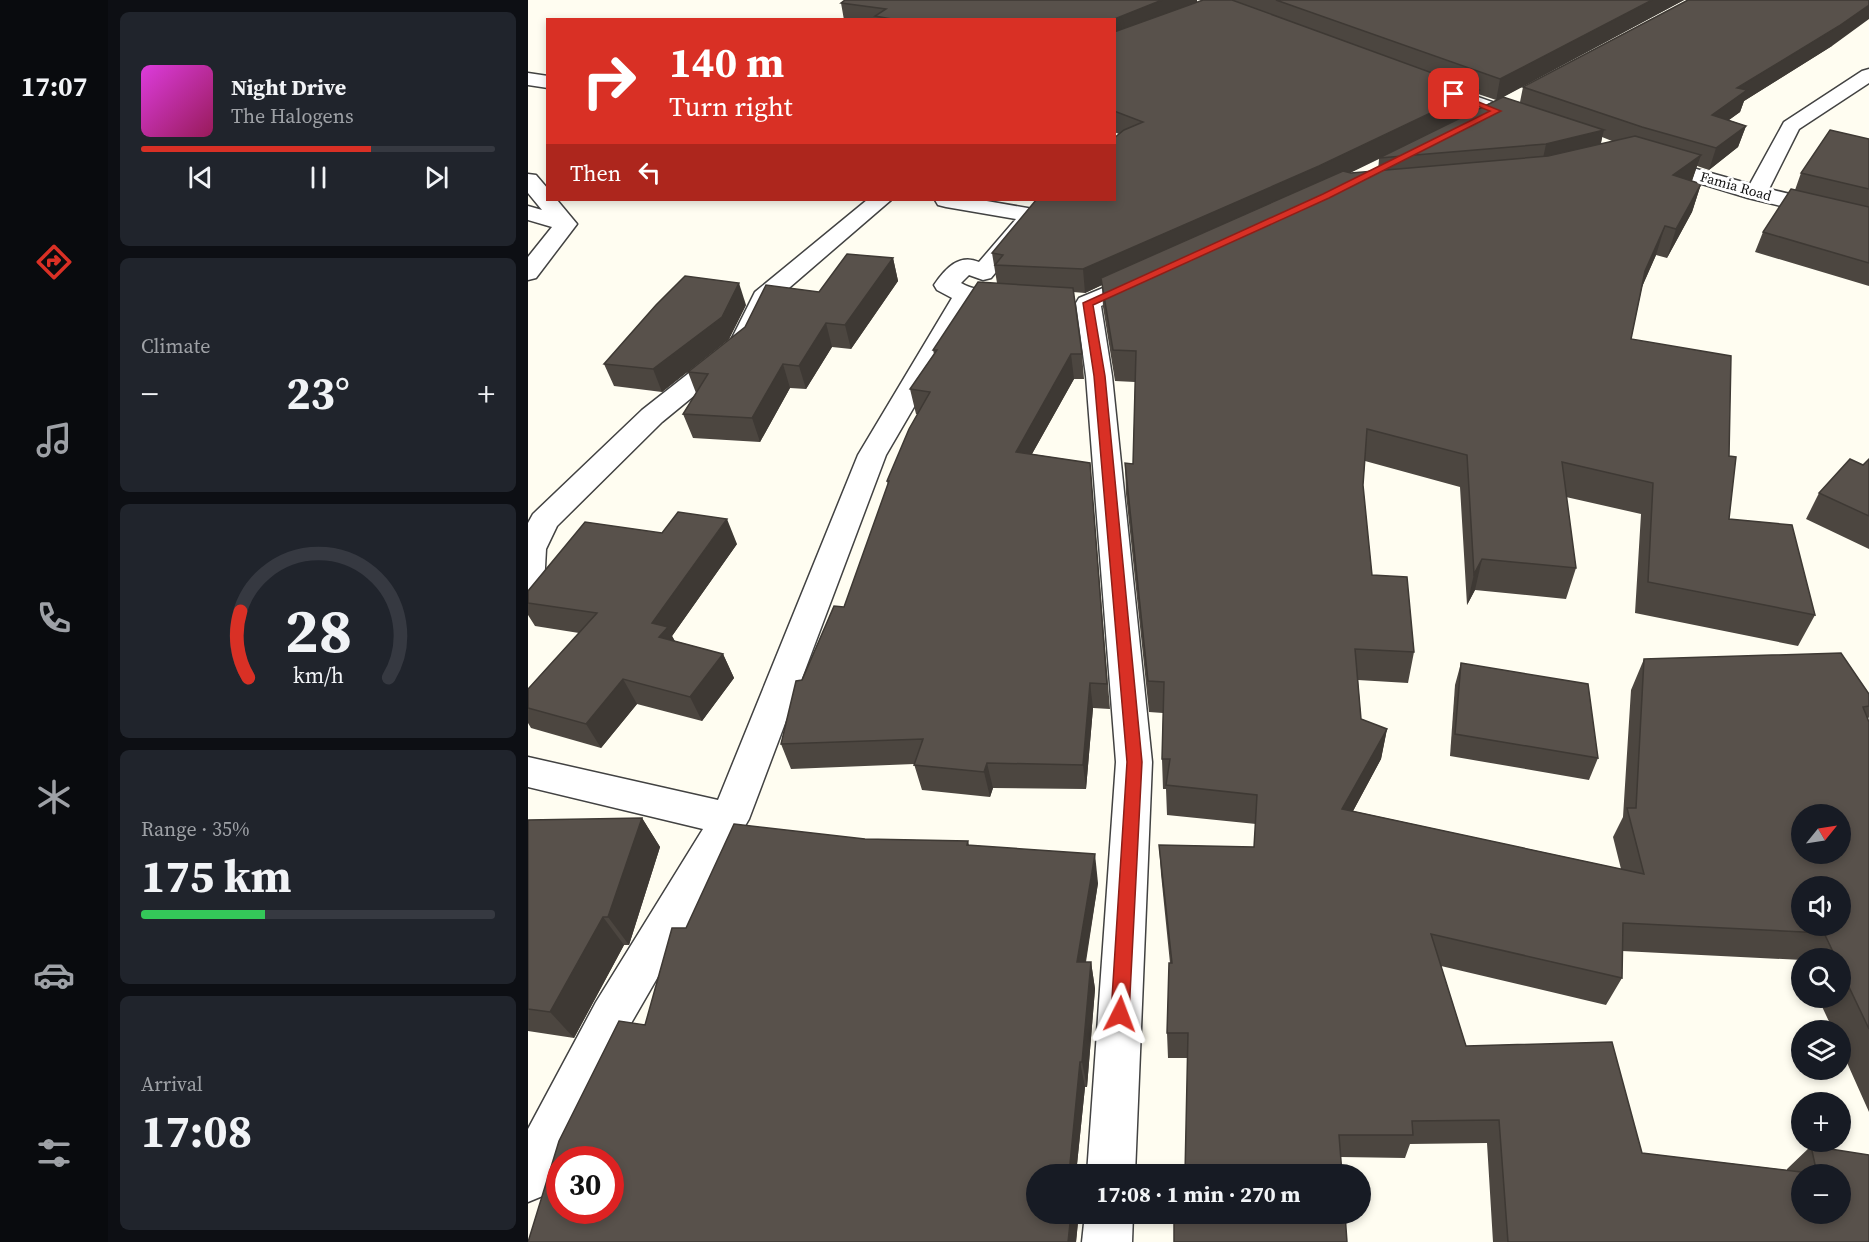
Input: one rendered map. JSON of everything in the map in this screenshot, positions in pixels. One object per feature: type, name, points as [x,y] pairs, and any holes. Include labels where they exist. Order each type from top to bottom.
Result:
[{"type":"street","points":[[1756,193],[1791,126],[1869,75]]},
{"type":"street","points":[[528,79],[546,82]]},
{"type":"street","points":[[1418,81],[1541,125]]},
{"type":"street","points":[[1469,125],[1526,95]]},
{"type":"street","name":"Famia Road","points":[[1628,155],[1756,193],[1869,220]]},
{"type":"street","points":[[528,174],[546,173]]},
{"type":"street","points":[[528,180],[546,201]]},
{"type":"street","points":[[546,201],[566,224]]},
{"type":"street","points":[[528,586],[530,549],[544,520],[652,416],[742,344],[765,297],[879,201]]},
{"type":"street","points":[[952,201],[1032,215],[983,273],[966,265],[946,285],[966,296],[1062,302],[1164,269]]},
{"type":"street","points":[[528,213],[566,224]]},
{"type":"street","points":[[528,273],[566,224]]},
{"type":"street","points":[[528,1178],[611,1017],[730,819],[872,455],[966,296]]},
{"type":"street","points":[[1062,302],[1099,376],[1134,762],[1112,1164]]},
{"type":"street","points":[[528,772],[730,819]]},
{"type":"street","points":[[1107,1242],[1108,1224]]},
{"type":"building","points":[[845,0],[1162,0],[1116,18],[886,18],[875,16],[886,9],[841,3]]},
{"type":"building","points":[[1203,0],[1232,0],[1479,90],[1319,166],[1083,269],[995,265],[1003,255],[992,253],[1035,201],[1116,201],[1116,136],[1124,130],[1143,122],[1116,112],[1116,31]]},
{"type":"building","points":[[1276,0],[1652,0],[1500,79]]},
{"type":"building","points":[[1688,0],[1869,0],[1869,5],[1839,26],[1737,88],[1747,90],[1712,115],[1746,126],[1716,148],[1642,127],[1523,87]]},
{"type":"building","points":[[1503,97],[1604,130],[1546,144],[1379,158]]},
{"type":"building","points":[[1830,130],[1869,139],[1869,189],[1801,173]]},
{"type":"building","points":[[1635,136],[1701,155],[1673,175],[1701,184],[1676,229],[1665,226],[1645,271],[1631,339],[1731,356],[1729,456],[1736,457],[1729,519],[1792,525],[1815,615],[1648,582],[1653,483],[1562,462],[1576,568],[1482,559],[1474,574],[1467,455],[1367,429],[1363,485],[1372,575],[1407,577],[1414,652],[1355,649],[1361,719],[1387,729],[1342,809],[1644,874],[1627,808],[1636,808],[1644,659],[1841,653],[1869,694],[1869,706],[1863,707],[1869,722],[1869,1029],[1851,991],[1851,948],[1831,948],[1825,936],[1851,936],[1851,876],[1791,876],[1791,931],[1623,923],[1622,978],[1431,934],[1466,1046],[1612,1042],[1642,1153],[1791,1171],[1791,1224],[1851,1224],[1851,1164],[1815,1164],[1812,1152],[1850,1152],[1869,1155],[1869,1242],[1508,1242],[1499,1120],[1412,1121],[1413,1135],[1339,1135],[1341,1164],[1185,1164],[1188,1033],[1167,1033],[1169,963],[1172,963],[1159,845],[1254,847],[1257,795],[1166,785],[1170,759],[1162,759],[1164,682],[1148,681],[1125,463],[1133,464],[1136,351],[1113,350],[1101,278],[1343,171],[1351,173],[1548,156]]},
{"type":"building","points":[[1791,189],[1869,207],[1869,263],[1763,232]]},
{"type":"building","points":[[847,254],[893,258],[845,325],[826,323],[799,366],[783,364],[752,418],[683,414],[708,374],[688,372],[745,327],[766,285],[819,292]]},
{"type":"building","points":[[685,276],[739,283],[722,317],[653,369],[604,364],[656,305]]},
{"type":"building","points":[[978,282],[1073,288],[1082,354],[1071,354],[1016,452],[1090,463],[1107,684],[1090,683],[1083,765],[987,763],[984,772],[914,765],[923,739],[781,744],[796,681],[802,680],[834,606],[844,607],[889,481],[887,481],[909,429],[930,392],[910,389],[937,350],[933,350]]},
{"type":"building","points":[[1850,459],[1863,465],[1869,459],[1869,516],[1819,493]]},
{"type":"building","points":[[678,512],[727,519],[652,623],[668,627],[659,637],[723,654],[690,697],[623,679],[586,724],[528,708],[528,689],[597,613],[528,603],[528,591],[585,522],[662,533]]},
{"type":"building","points":[[1461,663],[1588,684],[1598,758],[1455,734]]},
{"type":"building","points":[[642,818],[608,917],[603,917],[550,1012],[528,1009],[528,820]]},
{"type":"building","points":[[734,824],[865,839],[968,841],[967,845],[1095,854],[1077,962],[1091,962],[1070,1164],[1026,1164],[1026,1224],[1070,1224],[1068,1242],[528,1242],[546,1183],[546,1224],[624,1224],[624,1146],[557,1146],[619,1021],[645,1025],[672,928],[686,928]]},
{"type":"building","points":[[1174,1224],[1346,1224],[1347,1242],[1174,1242]]},
{"type":"route","points":[[1120,1014],[1134,762],[1099,376],[1088,303],[1326,196],[1497,111],[1454,94]]}]
